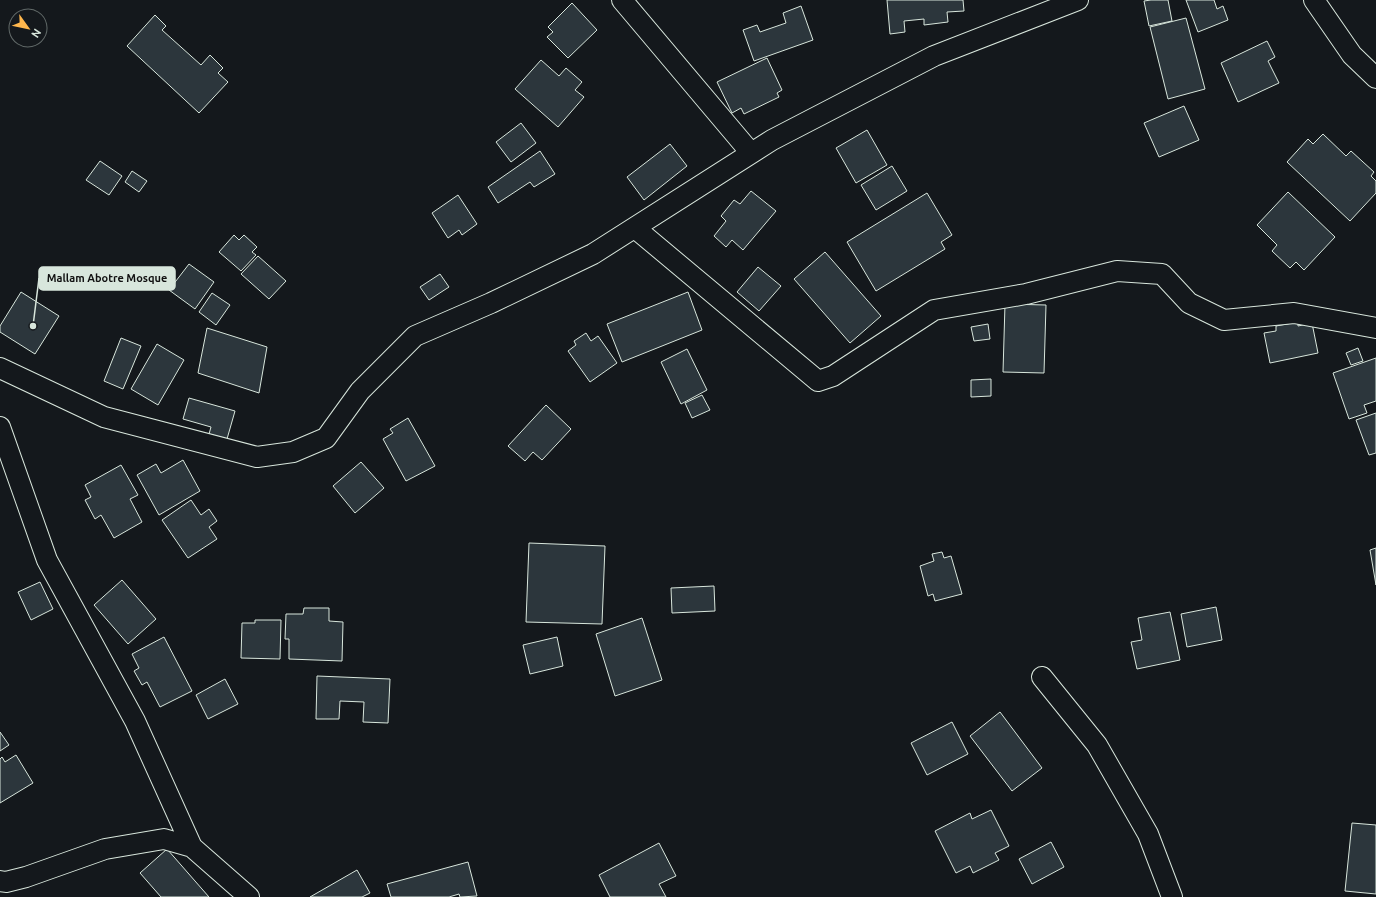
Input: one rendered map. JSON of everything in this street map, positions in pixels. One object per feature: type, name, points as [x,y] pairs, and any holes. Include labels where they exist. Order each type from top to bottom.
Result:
[{"type":"street","points":[[622,0],[751,153]]},
{"type":"street","points":[[0,368],[104,417],[257,457],[292,452],[326,438],[360,391],[416,336],[491,303],[593,254],[772,140],[934,56],[1078,0]]},
{"type":"street","points":[[1314,0],[1352,55],[1376,78]]},
{"type":"street","points":[[635,228],[818,381],[833,376],[934,310],[1026,294],[1117,271],[1162,274],[1189,303],[1224,320],[1294,313],[1376,328]]},
{"type":"street","points":[[0,427],[47,560],[135,721],[192,847],[249,897]]},
{"type":"street","points":[[1042,677],[1097,745],[1148,834],[1172,897]]},
{"type":"street","points":[[0,881],[6,882],[26,878],[105,849],[164,839],[192,847]]},
{"type":"building","points":[[887,0],[963,0],[964,11],[947,12],[948,22],[924,25],[924,19],[904,21],[905,32],[890,34]]},
{"type":"building","points":[[1168,0],[1172,21],[1149,26],[1144,1]]},
{"type":"building","points":[[1186,0],[1214,0],[1217,9],[1223,6],[1228,20],[1198,32]]},
{"type":"building","points":[[572,3],[597,30],[568,58],[547,37],[553,32],[548,27]]},
{"type":"building","points":[[801,6],[813,40],[754,61],[743,30],[757,25],[760,32],[786,23],[783,13]]},
{"type":"building","points":[[155,15],[166,26],[162,30],[201,65],[210,55],[223,68],[218,73],[228,82],[199,113],[127,46]]},
{"type":"building","points":[[1186,18],[1205,89],[1168,99],[1150,27]]},
{"type":"building","points":[[1267,41],[1275,57],[1268,61],[1279,83],[1238,102],[1221,63]]},
{"type":"building","points":[[767,58],[782,90],[777,93],[779,97],[744,114],[741,108],[732,113],[717,82]]},
{"type":"building","points":[[541,60],[559,76],[566,68],[582,82],[575,90],[584,97],[558,127],[515,89]]},
{"type":"building","points":[[1184,106],[1199,140],[1159,157],[1144,123]]},
{"type":"building","points":[[521,123],[536,143],[511,162],[496,142]]},
{"type":"building","points":[[867,130],[887,165],[856,183],[836,148]]},
{"type":"building","points":[[1323,134],[1346,156],[1351,151],[1374,172],[1371,176],[1376,181],[1376,193],[1350,221],[1287,162],[1308,139],[1313,144]]},
{"type":"building","points":[[670,144],[687,166],[644,200],[627,177]]},
{"type":"building","points":[[540,151],[555,174],[534,187],[530,182],[498,203],[488,187]]},
{"type":"building","points":[[100,161],[122,176],[109,195],[86,180]]},
{"type":"building","points":[[892,166],[907,191],[876,210],[861,185]]},
{"type":"building","points":[[132,171],[147,181],[139,192],[125,182]]},
{"type":"building","points":[[751,191],[776,211],[743,250],[732,240],[726,247],[714,236],[726,221],[721,216],[734,200],[740,204]]},
{"type":"building","points":[[1288,192],[1335,237],[1304,270],[1296,262],[1290,268],[1272,251],[1277,245],[1257,225]]},
{"type":"building","points":[[927,193],[952,235],[941,242],[945,249],[876,291],[847,242]]},
{"type":"building","points":[[458,195],[477,224],[462,235],[459,230],[448,238],[432,213]]},
{"type":"building","points":[[234,235],[239,240],[244,235],[257,247],[252,252],[256,255],[241,271],[219,252]]},
{"type":"building","points":[[825,252],[881,316],[850,343],[794,279]]},
{"type":"building","points":[[258,256],[286,281],[269,299],[241,274]]},
{"type":"building","points":[[189,264],[214,282],[195,309],[169,290]]},
{"type":"building","points":[[758,267],[781,286],[759,311],[737,292]]},
{"type":"building","points":[[440,274],[449,287],[429,300],[420,287]]},
{"type":"building","points":[[21,292],[59,316],[35,354],[0,332],[0,326]]},
{"type":"building","points":[[688,292],[702,330],[622,362],[607,324]]},
{"type":"building","points":[[212,293],[230,305],[216,325],[199,312]]},
{"type":"building","points":[[1005,304],[1046,305],[1044,373],[1003,372]]},
{"type":"building","points":[[1298,322],[1298,326],[1312,323],[1318,353],[1270,363],[1264,333],[1276,331],[1276,326]]},
{"type":"building","points":[[988,324],[990,339],[974,341],[971,327]]},
{"type":"building","points":[[207,328],[267,347],[259,393],[198,373]]},
{"type":"building","points":[[586,333],[591,341],[598,336],[617,363],[590,382],[568,351],[576,345],[574,341]]},
{"type":"building","points":[[121,338],[141,346],[123,389],[104,381]]},
{"type":"building","points":[[157,344],[184,360],[158,405],[131,389]]},
{"type":"building","points":[[1358,348],[1363,361],[1351,365],[1346,353]]},
{"type":"building","points":[[687,349],[707,390],[681,404],[661,362]]},
{"type":"building","points":[[1376,358],[1376,401],[1364,405],[1367,413],[1349,419],[1333,373]]},
{"type":"building","points":[[991,379],[991,396],[971,397],[971,380]]},
{"type":"building","points":[[702,395],[710,410],[692,418],[685,403]]},
{"type":"building","points":[[189,398],[235,411],[227,439],[209,434],[211,427],[183,419]]},
{"type":"building","points":[[546,405],[571,429],[542,460],[533,452],[525,461],[508,446]]},
{"type":"building","points":[[1376,413],[1376,453],[1369,455],[1356,420]]},
{"type":"building","points":[[408,418],[435,466],[406,481],[383,439],[393,433],[390,429]]},
{"type":"building","points":[[183,460],[200,491],[159,515],[137,475],[156,464],[161,473]]},
{"type":"building","points":[[361,462],[384,488],[355,513],[333,486]]},
{"type":"building","points":[[121,465],[138,495],[130,499],[142,522],[114,538],[101,515],[95,519],[85,500],[91,497],[85,485]]},
{"type":"building","points":[[191,500],[201,515],[209,509],[217,521],[209,527],[217,539],[188,558],[162,520]]},
{"type":"building","points":[[529,543],[605,546],[602,624],[526,622]]},
{"type":"building","points":[[1376,548],[1376,585],[1370,550]]},
{"type":"building","points":[[942,552],[944,558],[951,556],[962,594],[935,601],[933,594],[928,596],[920,566],[934,561],[932,554]]},
{"type":"building","points":[[122,580],[156,619],[128,644],[94,605]]},
{"type":"building","points":[[40,582],[53,609],[31,620],[18,592]]},
{"type":"building","points":[[714,586],[715,611],[672,613],[671,588]]},
{"type":"building","points":[[1216,607],[1222,640],[1187,647],[1181,614]]},
{"type":"building","points":[[304,608],[329,608],[329,621],[343,622],[342,661],[289,659],[289,639],[285,639],[286,614],[303,614]]},
{"type":"building","points":[[1170,612],[1180,660],[1137,669],[1131,642],[1142,640],[1138,618]]},
{"type":"building","points":[[642,618],[662,680],[615,696],[596,634]]},
{"type":"building","points":[[255,620],[281,620],[280,659],[241,658],[242,623],[255,623]]},
{"type":"building","points":[[164,637],[192,691],[160,707],[147,682],[142,685],[134,671],[139,668],[132,654]]},
{"type":"building","points":[[557,637],[563,666],[530,674],[523,645]]},
{"type":"building","points":[[317,676],[390,679],[388,723],[363,722],[364,702],[340,701],[339,719],[316,719]]},
{"type":"building","points":[[225,679],[238,704],[208,719],[196,695]]},
{"type":"building","points":[[1000,712],[1042,768],[1012,791],[970,736]]},
{"type":"building","points":[[952,722],[968,754],[927,775],[911,743]]},
{"type":"building","points":[[0,732],[9,745],[0,751]]},
{"type":"building","points":[[16,755],[33,783],[0,803],[0,759],[2,757],[5,762]]},
{"type":"building","points":[[991,810],[1009,846],[995,853],[999,860],[973,873],[970,866],[956,873],[935,831],[970,813],[972,819]]},
{"type":"building","points":[[1352,823],[1376,825],[1376,894],[1345,891]]},
{"type":"building","points":[[1051,842],[1064,867],[1032,884],[1019,859]]},
{"type":"building","points":[[659,843],[676,876],[659,884],[666,897],[610,897],[599,875]]},
{"type":"building","points":[[167,849],[209,897],[161,897],[140,873]]},
{"type":"building","points":[[468,862],[477,896],[460,897],[459,894],[449,897],[391,897],[387,884]]},
{"type":"building","points":[[357,870],[370,893],[362,897],[310,897]]},
{"type":"place","name":"Mallam Abotre Mosque","points":[[33,326]]}]
